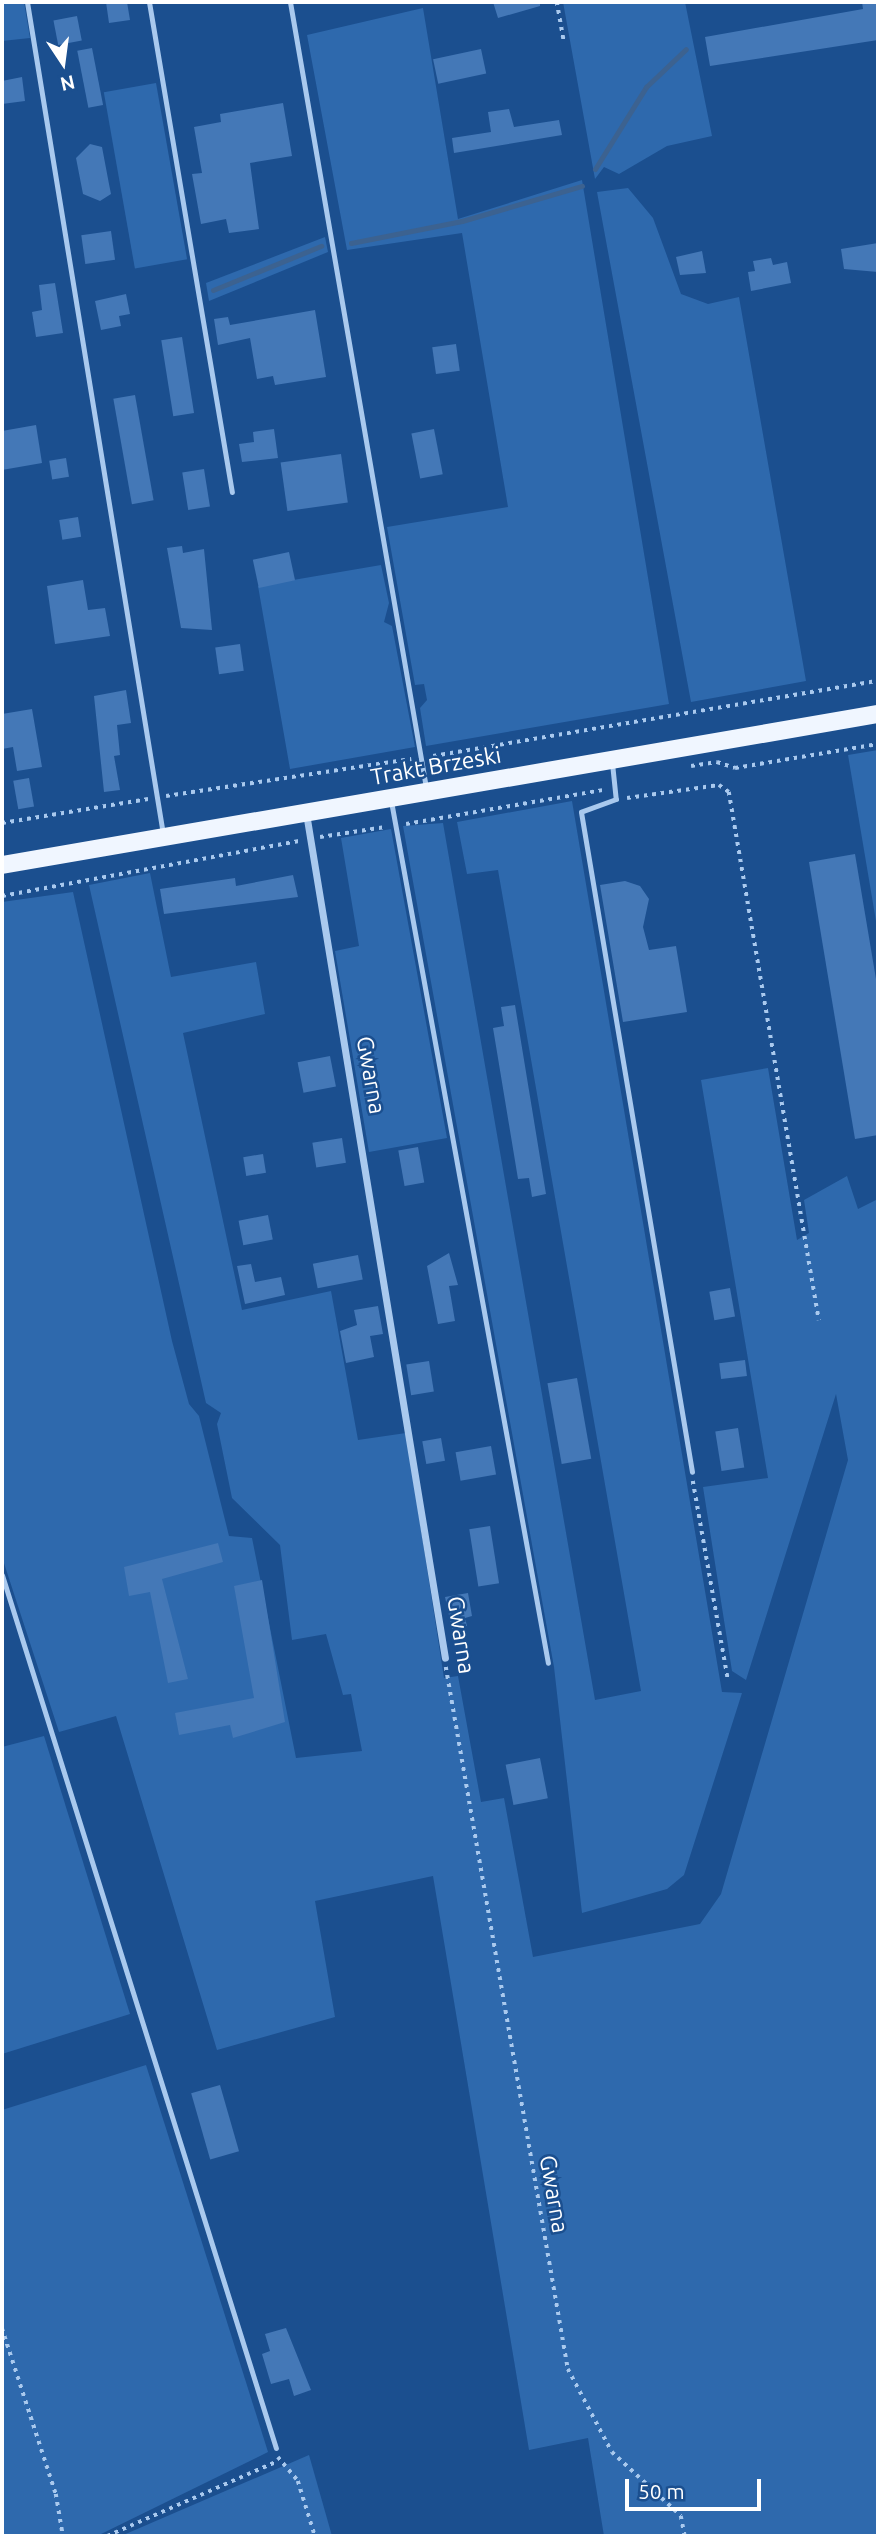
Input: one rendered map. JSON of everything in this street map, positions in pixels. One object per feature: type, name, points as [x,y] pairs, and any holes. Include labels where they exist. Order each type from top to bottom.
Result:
[{"type":"main road","name":"Trakt Brzeski","points":[[2,864],[878,714]]},
{"type":"street","name":"Gwarna","points":[[306,813],[445,1658]]},
{"type":"lane","points":[[27,2],[164,837]]},
{"type":"lane","points":[[149,2],[232,492]]},
{"type":"lane","points":[[290,2],[426,792]]},
{"type":"lane","points":[[612,761],[616,799],[584,805],[581,812],[692,1472]]},
{"type":"lane","points":[[390,798],[548,1663]]},
{"type":"lane","points":[[2,1575],[276,2448]]},
{"type":"path","points":[[557,2],[564,40]]},
{"type":"path","points":[[2,822],[422,757],[878,681]]},
{"type":"path","points":[[679,768],[717,762],[736,768],[878,744]]},
{"type":"path","points":[[616,799],[719,785],[729,792],[819,1320]]},
{"type":"path","points":[[2,896],[310,838],[615,789]]},
{"type":"path","points":[[692,1472],[728,1679]]},
{"type":"path","name":"Gwarna","points":[[445,1658],[568,2369],[612,2452],[681,2516],[685,2536]]},
{"type":"path","points":[[2,2328],[56,2494],[63,2536]]},
{"type":"path","points":[[107,2536],[279,2460],[298,2481],[315,2536]]},
{"type":"shaded area","points":[[2,2],[24,2],[30,38],[2,41]]},
{"type":"shaded area","points":[[563,2],[685,2],[712,136],[667,146],[619,174],[604,167],[595,179]]},
{"type":"shaded area","points":[[423,8],[458,219],[582,180],[669,704],[426,746],[420,708],[427,700],[424,684],[415,685],[387,527],[508,507],[462,233],[347,250],[307,35]]},
{"type":"shaded area","points":[[156,83],[187,259],[135,268],[104,92]]},
{"type":"shaded area","points":[[628,188],[653,218],[681,294],[708,304],[739,297],[806,681],[691,702],[597,192]]},
{"type":"shaded area","points":[[325,237],[328,252],[209,301],[206,283]]},
{"type":"shaded area","points":[[381,565],[389,603],[384,622],[392,626],[415,747],[290,769],[258,586]]},
{"type":"shaded area","points":[[878,750],[878,933],[848,755]]},
{"type":"shaded area","points":[[572,801],[722,1692],[742,1693],[684,1875],[667,1889],[582,1913],[554,1667],[403,826],[443,823],[595,1700],[641,1691],[498,870],[467,874],[457,822]]},
{"type":"shaded area","points":[[391,829],[447,1138],[369,1152],[335,951],[359,946],[341,838]]},
{"type":"shaded area","points":[[150,873],[171,977],[256,962],[265,1014],[183,1033],[242,1310],[331,1291],[358,1440],[406,1433],[444,1678],[458,1676],[481,1802],[504,1798],[533,1957],[700,1924],[721,1894],[848,1460],[836,1394],[746,1680],[732,1671],[703,1487],[768,1478],[701,1080],[768,1068],[797,1240],[809,1233],[804,1200],[847,1176],[858,1209],[878,1199],[878,2536],[604,2536],[588,2438],[529,2450],[433,1876],[315,1901],[335,2017],[217,2050],[116,1716],[59,1732],[2,1557],[2,902],[73,892],[172,1341],[189,1404],[199,1416],[229,1536],[252,1538],[296,1758],[362,1751],[351,1694],[343,1695],[326,1634],[292,1640],[280,1545],[232,1498],[217,1424],[221,1413],[206,1403],[89,885]]},
{"type":"shaded area","points":[[44,1736],[130,2014],[2,2054],[2,1747]]},
{"type":"shaded area","points":[[146,2065],[268,2452],[97,2536],[2,2536],[2,2110]]},
{"type":"shaded area","points":[[309,2455],[332,2536],[121,2536]]},
{"type":"building","points":[[106,2],[127,2],[130,20],[109,23]]},
{"type":"building","points":[[493,2],[540,2],[540,6],[498,18]]},
{"type":"building","points":[[862,2],[878,2],[878,40],[710,66],[705,37],[863,9]]},
{"type":"building","points":[[77,16],[82,41],[58,45],[53,21]]},
{"type":"building","points":[[92,48],[103,105],[88,108],[77,51]]},
{"type":"building","points":[[481,49],[486,73],[438,84],[433,59]]},
{"type":"building","points":[[22,77],[25,101],[2,104],[2,81]]},
{"type":"building","points":[[283,103],[292,156],[250,163],[259,229],[229,233],[226,219],[201,224],[192,174],[202,173],[194,127],[221,122],[220,114]]},
{"type":"building","points":[[509,109],[514,127],[559,120],[562,135],[454,153],[452,138],[491,132],[488,112]]},
{"type":"building","points":[[90,144],[102,147],[111,194],[100,201],[83,194],[76,158]]},
{"type":"building","points":[[111,231],[115,260],[85,264],[81,235]]},
{"type":"building","points":[[878,243],[878,272],[844,269],[841,249]]},
{"type":"building","points":[[702,251],[706,273],[680,275],[676,257]]},
{"type":"building","points":[[771,258],[773,265],[787,262],[791,283],[751,291],[748,272],[755,271],[753,261]]},
{"type":"building","points":[[55,283],[63,333],[36,337],[32,312],[42,310],[39,285]]},
{"type":"building","points":[[126,294],[130,314],[119,316],[121,326],[101,330],[95,301]]},
{"type":"building","points":[[315,310],[326,377],[275,385],[273,376],[257,379],[250,338],[218,345],[214,319],[228,317],[230,325]]},
{"type":"building","points":[[182,337],[194,413],[173,416],[161,340]]},
{"type":"building","points":[[456,344],[460,371],[436,374],[432,347]]},
{"type":"building","points":[[135,395],[154,500],[132,504],[113,399]]},
{"type":"building","points":[[36,425],[42,463],[2,470],[2,431]]},
{"type":"building","points":[[274,429],[278,458],[242,462],[239,444],[254,442],[253,432]]},
{"type":"building","points":[[434,429],[443,474],[420,479],[411,433]]},
{"type":"building","points":[[341,454],[348,503],[287,511],[281,462]]},
{"type":"building","points":[[66,458],[69,477],[52,479],[49,461]]},
{"type":"building","points":[[204,469],[210,507],[188,510],[182,472]]},
{"type":"building","points":[[78,517],[81,537],[62,540],[59,520]]},
{"type":"building","points":[[182,546],[183,553],[204,549],[212,630],[181,628],[167,548]]},
{"type":"building","points":[[289,552],[295,580],[259,588],[253,560]]},
{"type":"building","points":[[83,580],[88,610],[105,608],[110,636],[55,644],[47,586]]},
{"type":"building","points":[[240,644],[244,671],[219,674],[215,647]]},
{"type":"building","points":[[126,690],[131,723],[117,725],[120,755],[114,756],[120,790],[104,792],[94,696]]},
{"type":"building","points":[[32,709],[42,767],[17,771],[13,747],[2,749],[2,714]]},
{"type":"building","points":[[29,778],[34,807],[18,809],[13,781]]},
{"type":"building","points":[[855,854],[878,991],[878,1135],[855,1139],[809,862]]},
{"type":"building","points":[[293,875],[298,897],[164,914],[160,889],[235,878],[236,886]]},
{"type":"building","points":[[625,881],[640,886],[649,899],[643,927],[649,950],[676,946],[687,1012],[623,1022],[600,885]]},
{"type":"building","points":[[515,1005],[546,1194],[532,1197],[529,1178],[518,1179],[493,1028],[504,1026],[501,1007]]},
{"type":"building","points":[[330,1056],[336,1086],[304,1093],[298,1062]]},
{"type":"building","points":[[342,1138],[346,1163],[316,1167],[312,1143]]},
{"type":"building","points":[[418,1147],[424,1182],[405,1186],[398,1150]]},
{"type":"building","points":[[263,1154],[266,1173],[246,1176],[243,1157]]},
{"type":"building","points":[[268,1215],[273,1240],[243,1245],[239,1221]]},
{"type":"building","points":[[449,1253],[458,1285],[449,1286],[455,1321],[438,1324],[427,1266]]},
{"type":"building","points":[[358,1255],[363,1280],[318,1288],[313,1264]]},
{"type":"building","points":[[251,1264],[255,1282],[281,1277],[285,1295],[245,1304],[237,1266]]},
{"type":"building","points":[[730,1288],[735,1317],[714,1320],[709,1292]]},
{"type":"building","points":[[378,1306],[383,1334],[370,1336],[374,1357],[346,1363],[340,1331],[357,1325],[354,1310]]},
{"type":"building","points":[[745,1360],[747,1376],[721,1379],[719,1363]]},
{"type":"building","points":[[429,1361],[434,1392],[411,1395],[406,1365]]},
{"type":"building","points":[[577,1378],[591,1459],[562,1464],[547,1383]]},
{"type":"building","points":[[738,1428],[744,1468],[722,1471],[715,1432]]},
{"type":"building","points":[[441,1438],[445,1461],[426,1464],[422,1441]]},
{"type":"building","points":[[491,1446],[496,1475],[461,1481],[456,1452]]},
{"type":"building","points":[[490,1526],[499,1583],[478,1587],[469,1529]]},
{"type":"building","points":[[218,1543],[223,1562],[162,1579],[188,1679],[168,1683],[150,1592],[129,1596],[124,1567]]},
{"type":"building","points":[[262,1580],[285,1722],[233,1738],[230,1725],[179,1735],[175,1713],[254,1698],[234,1586]]},
{"type":"building","points":[[468,1593],[472,1616],[465,1618],[467,1626],[452,1629],[445,1597]]},
{"type":"building","points":[[540,1758],[548,1798],[513,1805],[506,1765]]},
{"type":"building","points":[[220,2085],[239,2151],[210,2160],[191,2093]]},
{"type":"building","points":[[286,2328],[311,2390],[294,2396],[289,2379],[271,2384],[262,2354],[270,2351],[265,2334]]},
{"type":"waterway","points":[[595,169],[646,87],[686,49]]},
{"type":"waterway","points":[[351,243],[462,221],[582,186]]},
{"type":"waterway","points":[[213,290],[321,246]]}]
